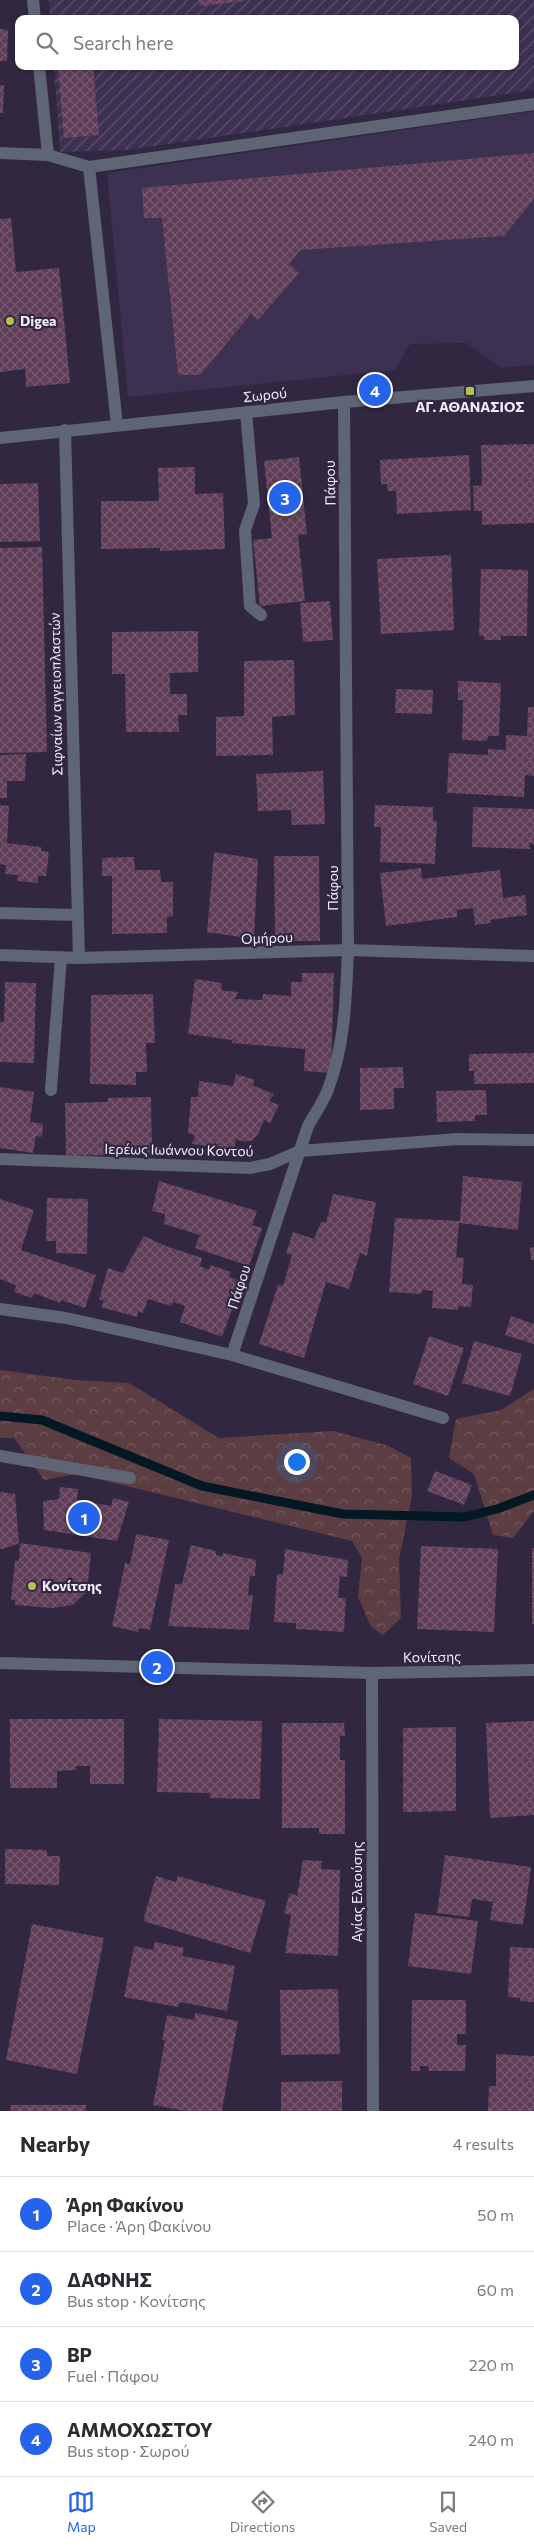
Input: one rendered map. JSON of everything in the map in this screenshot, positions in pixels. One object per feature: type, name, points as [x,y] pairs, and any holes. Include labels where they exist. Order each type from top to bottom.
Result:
[{"type":"street","points":[[33,0],[35,15]]},
{"type":"street","points":[[39,70],[48,156]]},
{"type":"street","points":[[0,153],[48,156],[89,167],[534,104]]},
{"type":"street","points":[[89,167],[117,425]]},
{"type":"street","name":"Σωρού","points":[[0,438],[344,402],[534,386]]},
{"type":"street","name":"Πάφου","points":[[232,1355],[308,1126],[326,1094],[340,1054],[344,1022],[348,950],[344,402]]},
{"type":"street","points":[[246,412],[254,504],[245,530],[250,606],[261,615]]},
{"type":"street","name":"Σιφναίων αγγειοπλαστών","points":[[65,430],[76,915],[79,958]]},
{"type":"street","points":[[0,912],[76,915]]},
{"type":"street","name":"Ομήρου","points":[[0,955],[79,958],[348,950],[534,956]]},
{"type":"street","points":[[51,1090],[61,957]]},
{"type":"street","name":"Ιερέως Ιωάννου Κοντού","points":[[0,1160],[250,1168],[270,1164],[300,1152],[458,1139],[534,1140]]},
{"type":"street","points":[[0,1309],[66,1318],[232,1355],[444,1418]]},
{"type":"street","points":[[0,1456],[130,1478]]},
{"type":"street","name":"Κονίτσης","points":[[0,1663],[372,1673],[534,1670]]},
{"type":"street","name":"Αγίας Ελεούσης","points":[[372,1673],[373,2111]]},
{"type":"shaded area","points":[[49,0],[534,0],[534,90],[128,150],[60,152],[54,70],[519,70],[519,15],[50,15]]},
{"type":"shaded area","points":[[534,111],[534,365],[501,368],[467,343],[410,344],[395,370],[128,397],[107,173]]},
{"type":"green space","points":[[0,1370],[76,1380],[129,1383],[219,1438],[334,1431],[389,1446],[411,1458],[412,1496],[399,1559],[401,1618],[383,1635],[371,1627],[358,1597],[362,1558],[352,1541],[77,1474],[44,1480],[14,1438],[0,1438]]},
{"type":"green space","points":[[534,1389],[534,1511],[513,1538],[493,1535],[474,1474],[449,1458],[456,1419],[501,1410]]},
{"type":"building","points":[[199,0],[244,0],[244,1],[199,6]]},
{"type":"building","points":[[0,29],[8,30],[7,61],[0,61]]},
{"type":"building","points":[[58,70],[93,70],[99,135],[64,138]]},
{"type":"building","points":[[0,85],[4,85],[3,113],[0,113]]},
{"type":"building","points":[[534,153],[534,199],[504,236],[300,250],[289,264],[299,273],[258,320],[251,314],[200,375],[178,375],[162,218],[144,218],[142,188]]},
{"type":"building","points":[[11,218],[16,272],[59,268],[70,383],[26,387],[25,369],[0,372],[0,219]]},
{"type":"building","points":[[534,444],[534,523],[482,525],[482,511],[474,511],[473,486],[482,485],[481,445]]},
{"type":"building","points":[[469,455],[471,510],[397,514],[396,491],[388,491],[387,484],[381,484],[380,460]]},
{"type":"building","points":[[299,457],[307,534],[298,535],[305,601],[260,606],[253,540],[272,538],[264,461]]},
{"type":"building","points":[[195,467],[195,494],[223,493],[225,549],[160,551],[160,548],[101,549],[101,501],[159,501],[158,468]]},
{"type":"building","points":[[38,483],[40,541],[0,542],[0,484]]},
{"type":"building","points":[[42,547],[47,752],[0,753],[0,548]]},
{"type":"building","points":[[451,555],[454,630],[381,634],[377,559]]},
{"type":"building","points":[[481,569],[528,570],[527,636],[501,636],[501,640],[484,640],[484,636],[479,636]]},
{"type":"building","points":[[330,601],[333,640],[303,642],[300,603]]},
{"type":"building","points":[[198,631],[198,672],[170,673],[170,694],[187,694],[187,715],[178,715],[179,732],[126,732],[125,674],[112,674],[112,632]]},
{"type":"building","points":[[294,660],[295,715],[272,717],[273,755],[216,756],[216,717],[244,716],[244,661]]},
{"type":"building","points":[[458,681],[501,683],[499,736],[488,736],[487,741],[462,740],[463,700],[458,700]]},
{"type":"building","points":[[396,689],[433,690],[432,714],[395,713]]},
{"type":"building","points":[[528,707],[534,707],[534,776],[525,775],[524,797],[447,793],[449,753],[488,755],[488,749],[506,750],[506,735],[527,736]]},
{"type":"building","points":[[26,754],[25,781],[7,781],[7,798],[0,798],[0,755]]},
{"type":"building","points":[[323,771],[325,824],[292,825],[291,810],[258,811],[256,774]]},
{"type":"building","points":[[0,805],[9,806],[7,843],[41,847],[41,851],[49,852],[46,876],[38,876],[38,883],[17,881],[18,875],[5,874],[6,865],[0,864]]},
{"type":"building","points":[[375,805],[433,807],[433,820],[437,821],[435,864],[380,862],[381,827],[374,827]]},
{"type":"building","points":[[473,807],[534,809],[534,844],[530,843],[530,849],[472,847]]},
{"type":"building","points":[[214,852],[258,859],[254,939],[207,932]]},
{"type":"building","points":[[274,856],[319,856],[320,941],[275,941]]},
{"type":"building","points":[[134,857],[135,870],[160,870],[161,882],[173,882],[173,916],[167,917],[167,933],[112,934],[112,876],[102,876],[102,858]]},
{"type":"building","points":[[421,868],[422,879],[500,870],[503,898],[525,895],[527,915],[490,920],[491,923],[475,925],[473,908],[457,910],[457,917],[386,926],[380,873]]},
{"type":"building","points":[[302,973],[334,973],[331,1073],[304,1071],[305,1049],[232,1043],[232,1040],[188,1034],[195,979],[222,983],[221,990],[238,992],[235,999],[262,1000],[263,994],[291,996],[291,982],[302,982]]},
{"type":"building","points":[[5,982],[36,983],[34,1063],[0,1062],[0,1022],[4,1022]]},
{"type":"building","points":[[153,994],[155,1043],[146,1043],[147,1072],[136,1072],[136,1085],[90,1084],[91,995]]},
{"type":"building","points":[[534,1053],[534,1083],[474,1084],[474,1071],[469,1071],[469,1054]]},
{"type":"building","points":[[403,1067],[404,1088],[394,1088],[394,1109],[360,1110],[360,1068]]},
{"type":"building","points":[[236,1074],[255,1080],[252,1085],[274,1094],[269,1101],[279,1105],[270,1123],[264,1120],[253,1140],[245,1142],[236,1139],[234,1149],[192,1144],[195,1135],[188,1133],[191,1097],[198,1097],[199,1081],[233,1086]]},
{"type":"building","points":[[0,1087],[34,1092],[30,1122],[43,1124],[42,1137],[36,1136],[33,1153],[0,1148]]},
{"type":"building","points":[[486,1090],[487,1115],[475,1115],[475,1121],[437,1122],[436,1091]]},
{"type":"building","points":[[151,1097],[152,1154],[66,1156],[65,1103],[108,1102],[108,1098]]},
{"type":"building","points":[[463,1176],[522,1182],[518,1230],[459,1223],[456,1257],[464,1258],[462,1284],[473,1285],[471,1307],[458,1306],[458,1310],[432,1308],[433,1291],[422,1290],[421,1294],[389,1292],[395,1218],[460,1221]]},
{"type":"building","points":[[159,1181],[257,1211],[252,1225],[262,1228],[249,1266],[195,1248],[200,1235],[164,1224],[165,1214],[152,1211]]},
{"type":"building","points":[[333,1194],[376,1202],[367,1256],[360,1253],[349,1289],[326,1282],[304,1358],[259,1344],[278,1285],[283,1286],[292,1255],[286,1253],[293,1232],[314,1239],[321,1222],[326,1223]]},
{"type":"building","points":[[47,1198],[88,1199],[87,1254],[56,1253],[56,1241],[46,1241]]},
{"type":"building","points":[[0,1199],[34,1210],[21,1250],[96,1275],[85,1308],[61,1300],[60,1303],[34,1293],[32,1298],[14,1292],[16,1285],[0,1279]]},
{"type":"building","points":[[144,1236],[166,1246],[202,1258],[200,1266],[209,1270],[210,1265],[231,1272],[229,1277],[242,1281],[222,1337],[180,1322],[185,1306],[173,1302],[171,1306],[148,1299],[143,1313],[138,1311],[137,1317],[101,1307],[104,1301],[99,1299],[108,1268],[123,1273]]},
{"type":"building","points":[[534,1247],[534,1260],[531,1260],[530,1248]]},
{"type":"building","points":[[511,1316],[534,1324],[534,1344],[505,1335]]},
{"type":"building","points":[[429,1336],[464,1348],[448,1396],[413,1384]]},
{"type":"building","points":[[474,1341],[522,1354],[510,1396],[462,1383]]},
{"type":"building","points":[[435,1471],[472,1485],[464,1505],[427,1491]]},
{"type":"building","points":[[60,1487],[78,1489],[77,1500],[111,1506],[113,1498],[129,1502],[117,1541],[44,1530],[43,1501],[59,1499]]},
{"type":"building","points":[[0,1492],[15,1494],[19,1543],[3,1549],[0,1549]]},
{"type":"building","points":[[136,1534],[169,1540],[150,1630],[139,1628],[138,1632],[112,1626],[125,1563],[130,1564]]},
{"type":"building","points":[[20,1543],[91,1553],[87,1591],[73,1605],[52,1608],[15,1605],[15,1600],[11,1600],[15,1560],[19,1561]]},
{"type":"building","points":[[191,1545],[216,1551],[216,1555],[223,1556],[223,1553],[256,1560],[255,1576],[250,1576],[248,1595],[253,1595],[249,1630],[168,1626],[175,1584],[182,1584]]},
{"type":"building","points":[[421,1546],[498,1549],[494,1632],[417,1629]]},
{"type":"building","points":[[532,1548],[534,1548],[534,1624],[532,1624]]},
{"type":"building","points":[[285,1549],[348,1560],[347,1577],[340,1576],[338,1598],[346,1598],[344,1632],[296,1629],[296,1623],[274,1622],[277,1574],[283,1574]]},
{"type":"building","points":[[10,1719],[124,1719],[124,1784],[90,1784],[90,1766],[76,1766],[76,1770],[57,1771],[57,1788],[10,1788]]},
{"type":"building","points":[[159,1719],[262,1721],[260,1799],[210,1798],[210,1793],[157,1792]]},
{"type":"building","points":[[534,1721],[534,1815],[490,1818],[486,1723]]},
{"type":"building","points":[[282,1723],[344,1723],[345,1736],[340,1736],[340,1760],[345,1760],[345,1834],[319,1834],[319,1828],[282,1828]]},
{"type":"building","points":[[456,1727],[456,1811],[403,1812],[403,1728]]},
{"type":"building","points":[[5,1849],[47,1850],[47,1856],[60,1856],[59,1885],[5,1884]]},
{"type":"building","points":[[445,1855],[531,1867],[523,1925],[490,1920],[493,1902],[472,1899],[469,1917],[437,1913]]},
{"type":"building","points":[[303,1860],[322,1861],[321,1869],[340,1870],[338,1956],[285,1953],[291,1915],[284,1913],[290,1893],[297,1896]]},
{"type":"building","points":[[156,1876],[176,1882],[178,1876],[266,1901],[250,1953],[143,1921]]},
{"type":"building","points":[[415,1913],[478,1921],[471,1974],[408,1966]]},
{"type":"building","points":[[32,1924],[104,1938],[77,2074],[6,2060]]},
{"type":"building","points":[[155,1942],[184,1948],[182,1956],[235,1966],[227,2011],[180,2002],[178,2007],[124,1997],[134,1946],[153,1950]]},
{"type":"building","points":[[510,1947],[534,1948],[534,2002],[520,2001],[520,1998],[508,1997]]},
{"type":"building","points":[[338,1989],[340,2054],[281,2055],[280,1990]]},
{"type":"building","points":[[412,2000],[466,2000],[466,2034],[457,2034],[457,2045],[466,2045],[465,2071],[429,2071],[428,2066],[420,2066],[420,2071],[411,2071]]},
{"type":"building","points":[[195,2013],[238,2021],[222,2111],[186,2111],[153,2105],[165,2040],[162,2040],[167,2015],[194,2020]]},
{"type":"building","points":[[496,2054],[534,2056],[534,2111],[488,2111],[489,2086],[496,2086]]},
{"type":"building","points":[[342,2081],[342,2111],[281,2111],[281,2082]]},
{"type":"building","points":[[10,2105],[86,2105],[86,2111],[11,2111]]},
{"type":"waterway","points":[[0,1416],[42,1420],[202,1486],[343,1514],[464,1517],[497,1509],[534,1495]]},
{"type":"place","name":"Digea","points":[[10,321]]},
{"type":"place","name":"ΑΜΜΟΧΩΣΤΟΥ","points":[[375,390]]},
{"type":"place","name":"ΑΓ. ΑΘΑΝΑΣΙΟΣ","points":[[470,391]]},
{"type":"place","name":"BP","points":[[285,498]]},
{"type":"place","name":"Άρη Φακίνου","points":[[84,1518]]},
{"type":"place","name":"Κονίτσης","points":[[32,1586]]},
{"type":"place","name":"ΔΑΦΝΗΣ","points":[[157,1667]]}]
